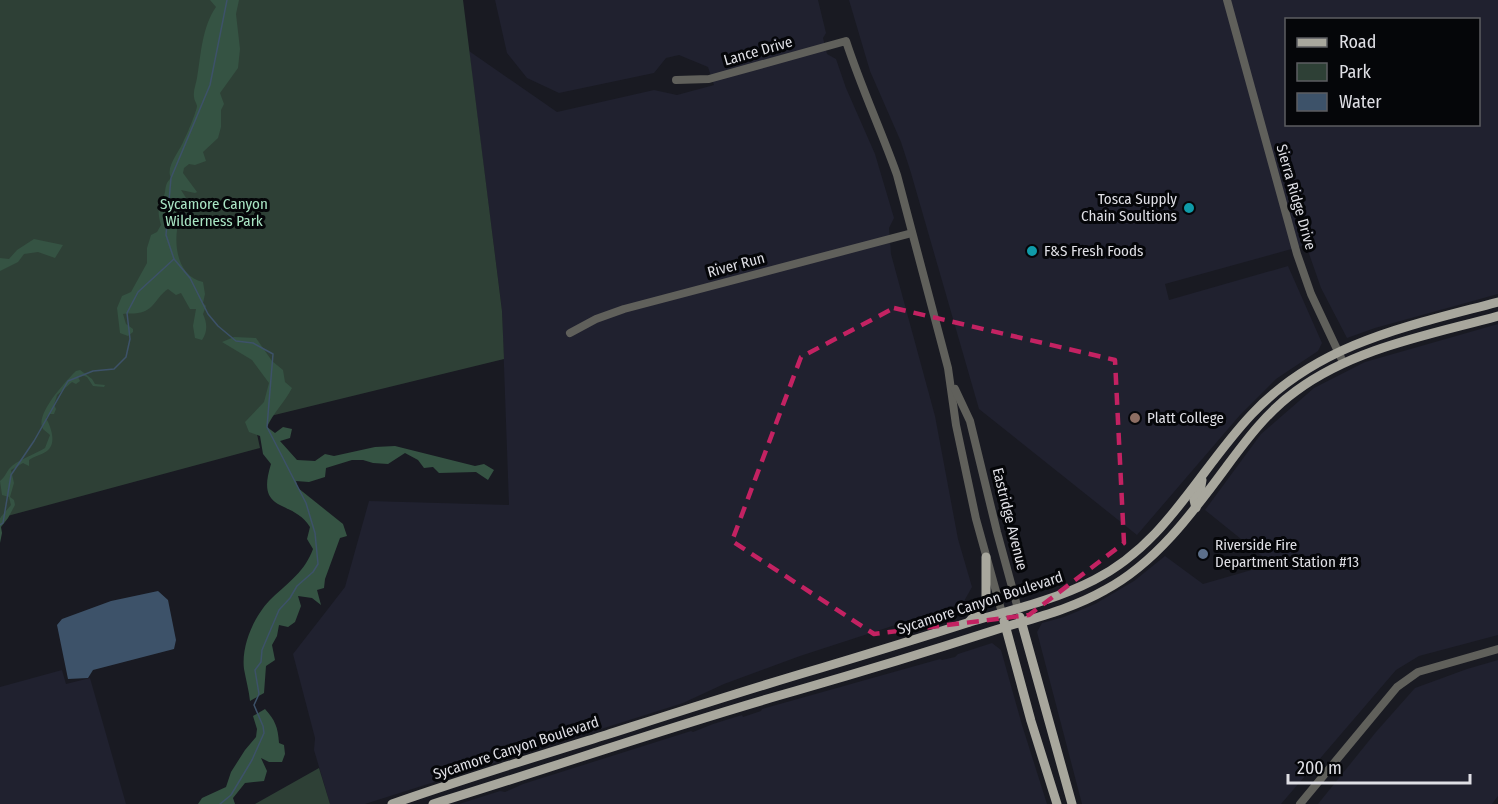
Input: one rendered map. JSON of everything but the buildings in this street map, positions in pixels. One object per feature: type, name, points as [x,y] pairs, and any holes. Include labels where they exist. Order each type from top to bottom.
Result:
[{"type":"main road","name":"Sycamore Canyon Boulevard","points":[[392,804],[787,677],[1018,609],[1095,580],[1148,542],[1165,525],[1243,424],[1294,378],[1338,351],[1370,338],[1498,302]]},
{"type":"main road","name":"Sycamore Canyon Boulevard","points":[[433,804],[1066,608],[1108,589],[1156,551],[1196,508],[1246,440],[1295,391],[1343,362],[1383,348],[1498,316]]},
{"type":"main road","points":[[1196,508],[1194,500],[1200,492],[1202,478]]},
{"type":"main road","points":[[967,623],[986,602],[986,557]]},
{"type":"main road","name":"Eastridge Avenue","points":[[1018,609],[1072,804]]},
{"type":"main road","name":"Eastridge Avenue","points":[[1002,613],[1031,721],[1057,804]]},
{"type":"street","name":"Sierra Ridge Drive","points":[[1227,0],[1298,254],[1311,294],[1343,362]]},
{"type":"street","name":"Lance Drive","points":[[676,80],[709,79],[846,41]]},
{"type":"street","name":"Eastridge Avenue","points":[[846,41],[886,145],[912,233],[951,382],[956,425],[976,519],[1002,613]]},
{"type":"street","name":"River Run","points":[[570,333],[596,319],[624,309],[912,233]]},
{"type":"street","name":"Eastridge Avenue","points":[[951,382],[970,421],[1018,609]]},
{"type":"street","points":[[1300,804],[1397,687],[1418,672],[1498,649]]},
{"type":"highlighted area","points":[[894,308],[1115,360],[1124,543],[1029,615],[874,634],[732,541],[801,357]]},
{"type":"shaded area","points":[[495,0],[818,0],[826,33],[823,38],[827,54],[836,59],[875,154],[894,218],[889,228],[891,254],[935,416],[958,539],[972,587],[963,603],[800,656],[724,684],[683,703],[365,804],[330,804],[314,750],[315,738],[293,654],[345,587],[369,501],[509,505],[502,311],[469,51],[557,112],[654,90],[677,95],[714,85],[708,67],[679,55],[666,58],[654,73],[559,93],[527,78],[507,53]]},
{"type":"shaded area","points":[[849,0],[1498,0],[1498,294],[1347,338],[1321,288],[1306,245],[1165,284],[1169,300],[1288,266],[1322,343],[1318,351],[1276,379],[1240,415],[1137,535],[979,409],[901,142],[870,71]]},
{"type":"shaded area","points":[[1498,324],[1498,635],[1419,656],[1396,670],[1281,804],[1082,804],[1037,632],[1042,623],[1095,604],[1134,581],[1165,556],[1203,584],[1272,564],[1205,510],[1261,434],[1314,388],[1365,362]]},
{"type":"shaded area","points":[[992,643],[1001,650],[1047,804],[459,804],[500,791],[505,792],[523,784],[742,715],[743,717],[762,709],[940,659],[955,657]]},
{"type":"shaded area","points":[[1498,660],[1498,796],[1492,804],[1318,804],[1415,688]]},
{"type":"shaded area","points":[[62,670],[66,684],[90,678],[126,804],[0,804],[0,687]]},
{"type":"green space","name":"Sycamore Canyon Wilderness Park","points":[[0,0],[463,0],[502,311],[504,359],[254,420],[260,448],[0,518]]},
{"type":"green space","points":[[210,0],[239,0],[236,14],[240,49],[238,68],[220,93],[224,104],[221,110],[221,127],[218,138],[203,152],[206,161],[195,165],[189,164],[184,168],[183,173],[197,192],[181,190],[188,201],[179,222],[177,247],[184,269],[192,277],[203,282],[205,294],[203,303],[206,306],[203,314],[206,330],[202,340],[195,338],[193,326],[196,309],[190,309],[181,293],[176,295],[168,289],[148,310],[123,314],[126,324],[133,329],[128,336],[120,333],[117,308],[122,296],[131,292],[147,263],[147,248],[151,235],[157,232],[161,225],[159,209],[166,184],[171,178],[171,164],[197,106],[194,92],[203,41],[211,15],[216,7]]},
{"type":"green space","points":[[34,239],[63,245],[55,258],[38,252],[24,254],[18,262],[0,271],[0,258],[9,259],[17,250]]},
{"type":"green space","points":[[234,337],[256,338],[272,361],[283,370],[285,382],[292,388],[267,427],[275,433],[283,427],[292,429],[290,438],[280,441],[297,460],[315,461],[325,454],[334,456],[375,447],[395,446],[475,466],[484,464],[494,470],[488,480],[476,472],[439,473],[433,467],[424,468],[418,460],[405,453],[388,464],[352,460],[326,468],[325,477],[309,482],[296,481],[298,488],[343,524],[347,536],[340,538],[324,588],[317,590],[321,605],[312,598],[298,596],[301,606],[295,622],[288,627],[279,625],[272,645],[275,660],[266,666],[264,693],[250,701],[244,660],[250,630],[260,612],[301,570],[313,549],[307,539],[310,527],[294,512],[272,499],[268,491],[267,480],[271,464],[263,454],[260,436],[249,432],[245,422],[264,402],[269,383],[252,360],[222,342]]},
{"type":"green space","points":[[80,370],[95,384],[105,385],[104,387],[93,386],[87,377],[82,375],[78,377],[80,381],[76,384],[72,382],[57,395],[54,414],[49,414],[46,418],[52,435],[50,448],[29,460],[29,466],[23,463],[11,470],[14,483],[10,497],[14,500],[15,505],[1,527],[0,543],[0,518],[11,505],[9,497],[2,495],[0,481],[12,466],[45,448],[50,435],[43,429],[41,423],[43,415],[59,390],[76,371]]},
{"type":"green space","points":[[265,709],[275,724],[279,743],[284,745],[285,754],[282,762],[269,762],[261,758],[267,771],[264,781],[245,783],[233,798],[235,804],[198,804],[202,798],[226,787],[231,772],[256,737],[257,729],[253,716]]},
{"type":"green space","points":[[319,768],[330,804],[255,804]]},
{"type":"water","points":[[158,591],[168,600],[176,640],[174,649],[93,670],[88,678],[68,679],[57,625],[62,619],[111,601]]},
{"type":"waterway","points":[[0,525],[3,523],[11,475],[34,441],[68,381],[93,371],[114,369],[126,357],[130,339],[127,313],[138,292],[174,259],[166,235],[171,178],[210,85],[227,0]]},
{"type":"waterway","points":[[174,259],[190,278],[208,314],[218,326],[236,341],[253,343],[273,354],[267,427],[306,503],[315,533],[318,564],[279,610],[262,650],[261,662],[255,670],[259,694],[254,705],[264,733],[252,760],[231,795],[220,804]]},
{"type":"place","name":"Tosca Supply Chain Soultions","points":[[1189,208]]},
{"type":"place","name":"F&S Fresh Foods","points":[[1032,251]]},
{"type":"place","name":"Platt College","points":[[1135,418]]},
{"type":"place","name":"Riverside Fire Department Station #13","points":[[1203,554]]}]
